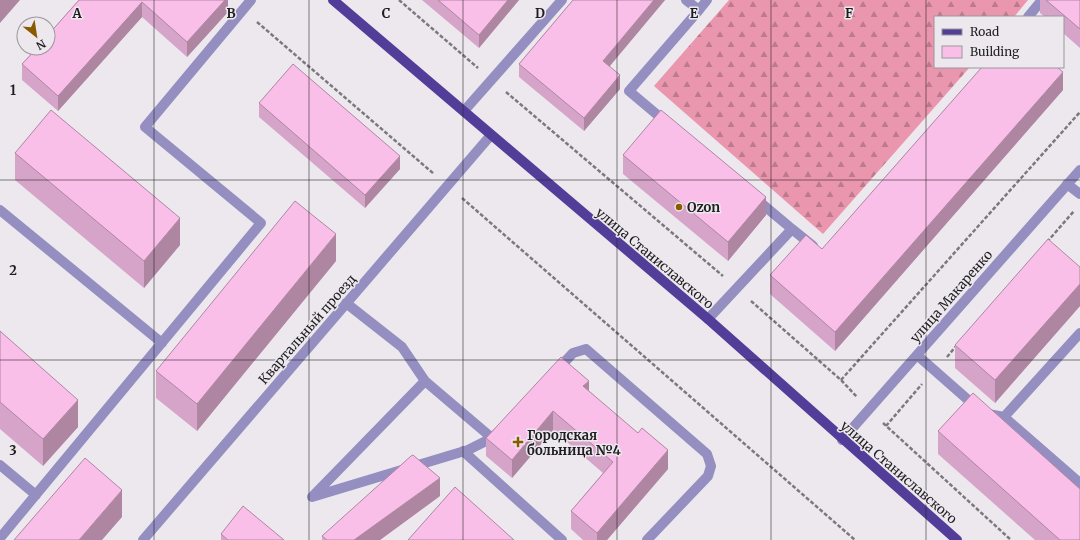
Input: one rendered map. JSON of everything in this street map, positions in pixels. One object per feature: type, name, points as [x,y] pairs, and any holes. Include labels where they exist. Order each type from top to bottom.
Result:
[{"type":"main road","name":"улица Станиславского","points":[[333,0],[708,319],[842,440],[957,540]]},
{"type":"street","points":[[0,538],[261,223],[145,127],[252,0]]},
{"type":"street","points":[[464,112],[562,0]]},
{"type":"street","points":[[686,0],[699,10]]},
{"type":"street","points":[[677,132],[629,91],[707,0]]},
{"type":"street","points":[[1029,16],[1042,0]]},
{"type":"street","name":"Квартальный проезд","points":[[143,540],[491,135]]},
{"type":"street","name":"улица Макаренко","points":[[842,440],[1080,170]]},
{"type":"street","points":[[1068,184],[1080,194]]},
{"type":"street","points":[[750,193],[822,254]]},
{"type":"street","points":[[0,210],[162,343]]},
{"type":"street","points":[[708,319],[736,287],[792,229]]},
{"type":"street","points":[[346,303],[402,348],[425,381],[492,438]]},
{"type":"street","points":[[1004,418],[1080,333]]},
{"type":"street","points":[[546,381],[573,353],[586,349],[707,454],[711,466],[708,476],[647,540]]},
{"type":"street","points":[[917,355],[983,413],[1004,418],[1080,483]]},
{"type":"street","points":[[425,381],[312,497],[463,451],[492,438],[503,427]]},
{"type":"street","points":[[463,451],[562,540]]},
{"type":"street","points":[[0,465],[36,495]]},
{"type":"path","points":[[399,0],[491,80],[736,287],[841,380],[869,410],[1011,540]]},
{"type":"path","points":[[243,10],[447,185],[855,540]]},
{"type":"path","points":[[841,380],[1080,112]]},
{"type":"path","points":[[1044,246],[1075,210]]},
{"type":"path","points":[[886,426],[961,341]]},
{"type":"green space","points":[[729,0],[1028,0],[1015,16],[934,16],[934,68],[969,68],[823,234],[654,86]]},
{"type":"building","points":[[79,0],[225,0],[187,42],[142,2],[58,96],[22,64],[30,56],[56,56],[56,26]]},
{"type":"building","points":[[438,0],[508,0],[479,35]]},
{"type":"building","points":[[573,0],[654,0],[603,61],[620,75],[584,118],[519,64]]},
{"type":"building","points":[[1046,0],[1080,0],[1080,29]]},
{"type":"building","points":[[293,64],[400,156],[365,195],[259,103]]},
{"type":"building","points":[[981,68],[1058,68],[1063,72],[835,332],[770,275],[806,235],[822,249]]},
{"type":"building","points":[[51,110],[180,218],[144,261],[15,153]]},
{"type":"building","points":[[661,110],[766,197],[728,242],[623,155]]},
{"type":"building","points":[[295,201],[336,234],[197,404],[156,371]]},
{"type":"building","points":[[1048,239],[1080,267],[1080,284],[995,380],[955,345]]},
{"type":"building","points":[[0,331],[78,400],[43,439],[0,402]]},
{"type":"building","points":[[561,357],[589,381],[583,386],[638,433],[642,428],[668,450],[597,533],[571,511],[613,462],[553,411],[512,460],[486,438]]},
{"type":"building","points":[[973,393],[1080,489],[1080,540],[1060,540],[938,431]]},
{"type":"building","points":[[413,455],[440,478],[354,540],[327,540],[322,536],[411,456]]},
{"type":"building","points":[[85,458],[122,490],[79,540],[14,540]]},
{"type":"building","points":[[455,487],[514,540],[408,540]]},
{"type":"building","points":[[243,506],[284,540],[228,540],[221,534]]},
{"type":"place","name":"Ozon","points":[[679,207]]},
{"type":"place","name":"Городская больница №4","points":[[518,442]]}]
